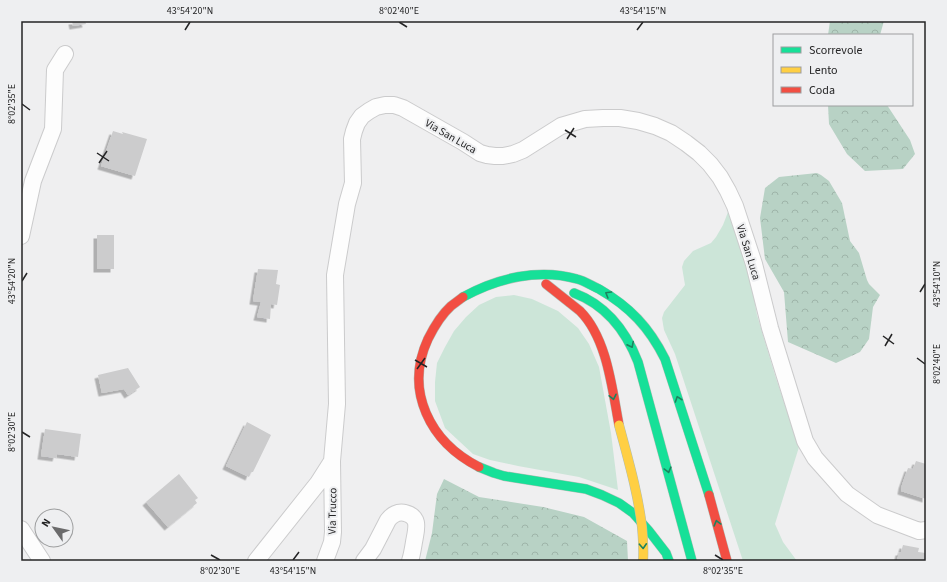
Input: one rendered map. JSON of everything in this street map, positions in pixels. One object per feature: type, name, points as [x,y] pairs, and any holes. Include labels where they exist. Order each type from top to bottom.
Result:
[{"type":"highway","points":[[669,561],[666,553],[650,531],[633,513],[619,503],[586,489],[490,473],[462,457],[438,434],[428,419],[422,404],[418,374],[426,343],[432,329],[453,304],[468,294],[496,282],[515,277],[543,274],[558,275],[578,279],[611,295],[647,328],[665,359],[706,483],[727,561]]},
{"type":"highway","points":[[515,277],[532,280],[582,295],[600,307],[612,319],[622,330],[632,346],[638,362],[692,561]]},
{"type":"highway","points":[[546,284],[573,305],[583,315],[598,339],[604,355],[638,507],[643,535],[643,561]]},
{"type":"street","points":[[21,236],[33,181],[53,129],[54,70],[65,54]]},
{"type":"street","name":"Via San Luca","points":[[332,461],[337,404],[335,275],[347,204],[353,183],[352,139],[355,127],[362,116],[376,107],[394,105],[463,142],[480,153],[495,156],[504,156],[523,150],[561,126],[585,120],[620,118],[655,126],[671,133],[699,153],[720,177],[735,206],[754,264],[770,328],[805,441],[815,458],[847,494],[877,515],[919,530],[926,530]]},
{"type":"street","points":[[256,561],[318,483],[332,461]]},
{"type":"street","name":"Via Trucco","points":[[325,561],[332,542],[333,532],[332,461]]},
{"type":"street","points":[[364,561],[373,549],[388,520],[396,513],[401,512],[412,516],[417,526],[410,561]]},
{"type":"street","points":[[21,529],[42,561]]},
{"type":"green space","points":[[830,21],[884,21],[880,34],[828,34]]},
{"type":"green space","points":[[828,106],[888,106],[910,140],[915,154],[903,169],[865,171],[847,154],[829,124]]},
{"type":"green space","points":[[817,173],[829,181],[842,203],[850,241],[859,253],[869,284],[880,295],[873,307],[869,339],[860,352],[836,363],[788,342],[784,292],[765,259],[760,218],[765,188],[779,177]]},
{"type":"green space","points":[[728,212],[735,218],[750,275],[757,315],[799,447],[775,524],[783,542],[797,561],[743,561],[675,354],[664,330],[662,318],[664,312],[685,285],[682,267],[684,261],[693,251],[711,243],[723,225]]},
{"type":"green space","points":[[514,295],[532,299],[558,311],[578,328],[589,344],[599,367],[611,433],[618,490],[579,477],[490,460],[473,454],[445,428],[435,401],[435,382],[437,363],[445,347],[454,331],[479,305],[496,297]]},
{"type":"green space","points":[[444,479],[479,497],[543,507],[584,517],[627,541],[628,561],[425,561],[432,533],[437,494]]},
{"type":"building","points":[[72,21],[85,21],[86,24],[73,26]]},
{"type":"building","points":[[113,131],[147,139],[135,176],[101,166]]},
{"type":"building","points":[[97,235],[114,235],[114,269],[97,269]]},
{"type":"building","points":[[258,269],[278,270],[276,284],[280,285],[277,305],[271,304],[270,319],[257,317],[261,302],[253,301]]},
{"type":"building","points":[[128,368],[140,387],[128,395],[124,389],[102,393],[98,375]]},
{"type":"building","points":[[247,422],[271,435],[253,472],[251,472],[249,477],[226,466]]},
{"type":"building","points":[[45,429],[81,434],[78,457],[57,454],[56,458],[41,456]]},
{"type":"building","points":[[916,461],[926,464],[926,499],[901,491],[908,468],[913,469]]},
{"type":"building","points":[[179,474],[198,498],[195,500],[197,503],[168,527],[146,502]]},
{"type":"building","points":[[903,545],[919,548],[918,552],[926,553],[926,561],[897,561],[899,552],[901,552]]},
{"type":"traffic: fast","points":[[463,297],[476,290],[504,280],[548,274],[583,281],[599,289],[620,303],[638,319],[652,337],[665,359],[709,495]]},
{"type":"traffic: fast","points":[[574,293],[596,304],[614,320],[627,340],[638,362],[692,561]]},
{"type":"traffic: fast","points":[[479,467],[504,476],[586,489],[619,503],[633,513],[649,531],[666,553],[669,561]]},
{"type":"traffic: jam","points":[[546,284],[580,311],[589,322],[596,335],[607,364],[619,425]]},
{"type":"traffic: jam","points":[[463,297],[444,313],[435,326],[428,339],[421,358],[419,377],[421,396],[426,413],[435,429],[447,444],[479,467]]},
{"type":"traffic: jam","points":[[709,495],[727,561]]},
{"type":"traffic: slow","points":[[619,425],[638,502],[642,527],[643,561]]}]
